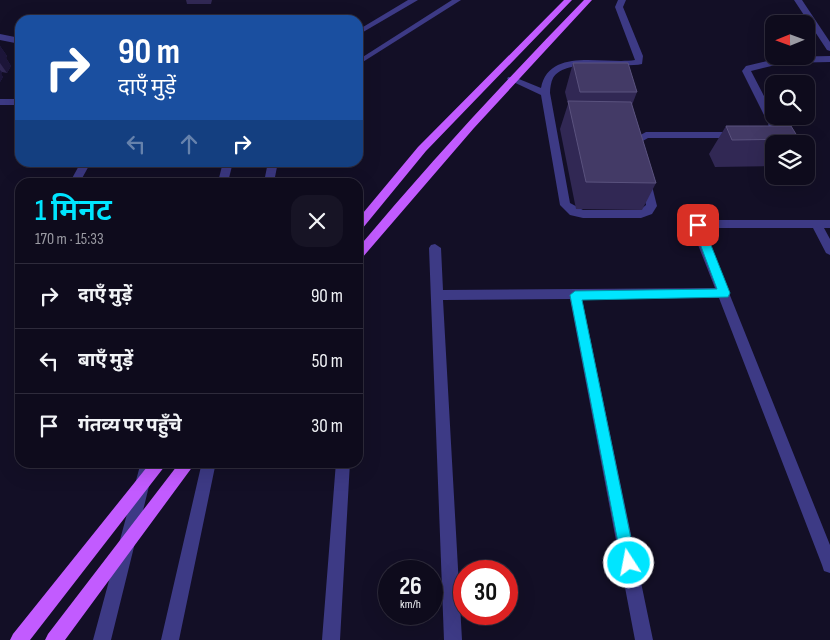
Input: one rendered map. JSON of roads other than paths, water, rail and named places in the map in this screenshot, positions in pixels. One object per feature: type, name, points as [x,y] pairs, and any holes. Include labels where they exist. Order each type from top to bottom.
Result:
[{"type":"main road","points":[[363,220],[422,149],[568,0]]},
{"type":"main road","points":[[363,249],[410,191],[511,79],[588,0]]},
{"type":"main road","points":[[19,640],[156,468]]},
{"type":"main road","points":[[54,640],[184,468]]},
{"type":"street","points":[[363,30],[414,0]]},
{"type":"street","points":[[363,60],[457,0]]},
{"type":"street","points":[[622,0],[619,7],[639,56],[639,62],[564,65],[548,79],[545,94],[562,198],[565,205],[574,212],[642,214],[648,212],[652,206],[651,197],[636,140],[646,135],[770,134],[774,130],[773,123],[747,73],[749,68],[784,60],[830,59]]},
{"type":"street","points":[[798,0],[829,43]]},
{"type":"street","points":[[0,37],[15,41]]},
{"type":"street","points":[[511,79],[545,94]]},
{"type":"street","points":[[0,102],[15,102]]},
{"type":"street","points":[[77,178],[83,167]]},
{"type":"street","points":[[816,224],[830,250]]},
{"type":"street","points":[[830,224],[698,225],[830,565]]},
{"type":"street","points":[[435,248],[453,640]]},
{"type":"street","points":[[437,295],[724,293]]},
{"type":"street","points":[[575,295],[644,640]]},
{"type":"street","points":[[102,640],[146,468]]},
{"type":"street","points":[[170,640],[208,468]]},
{"type":"street","points":[[331,640],[343,468]]}]
